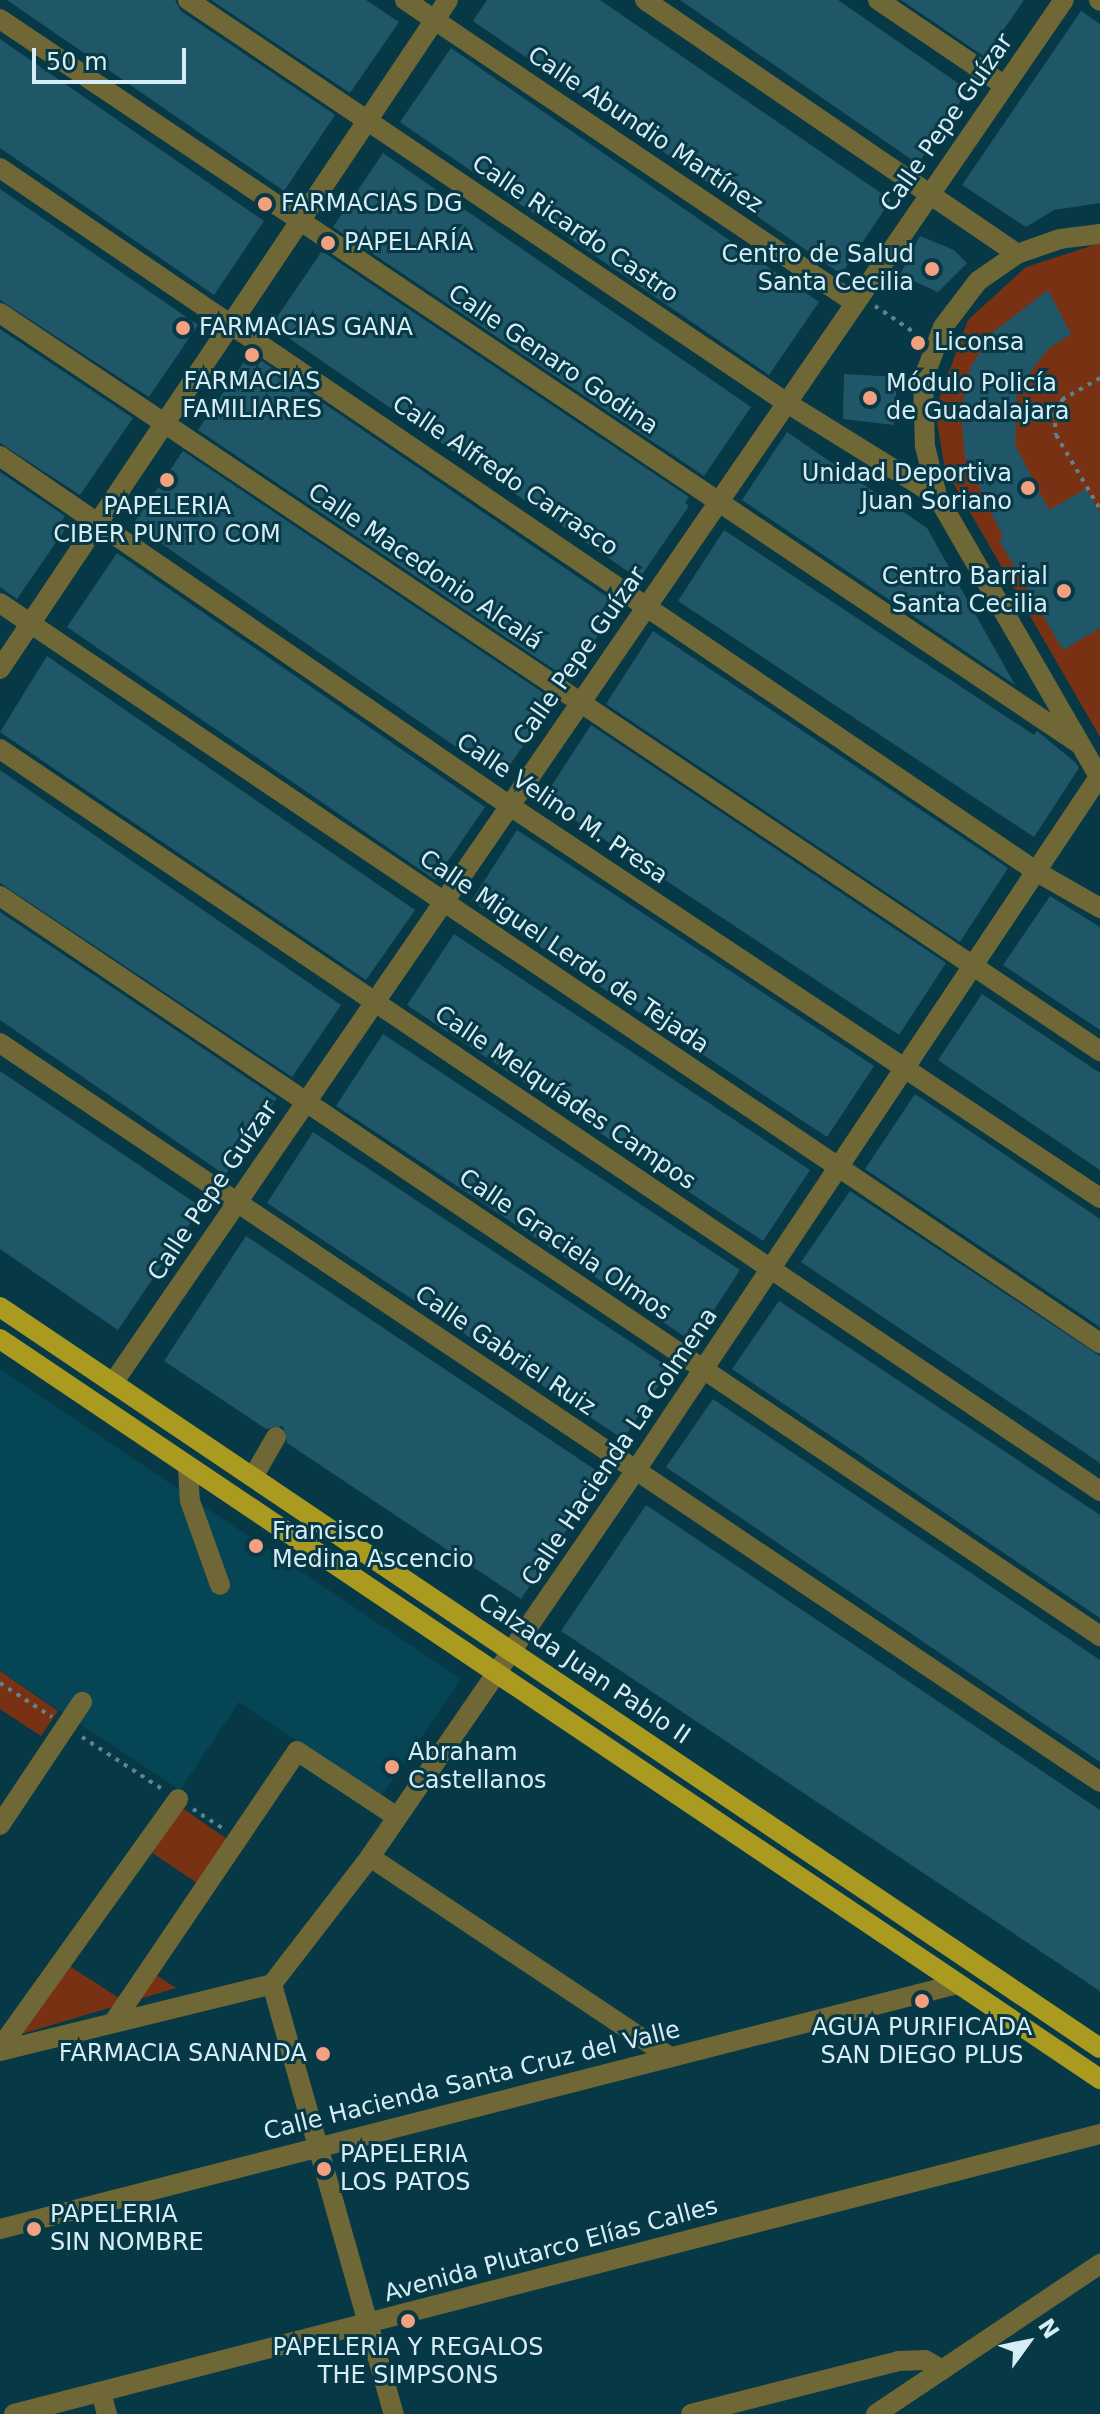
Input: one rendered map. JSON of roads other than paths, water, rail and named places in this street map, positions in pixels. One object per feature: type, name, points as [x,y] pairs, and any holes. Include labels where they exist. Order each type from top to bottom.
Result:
[{"type":"main road","name":"Calzada Juan Pablo II","points":[[0,1307],[1100,2048]]},
{"type":"main road","points":[[0,1339],[1100,2079]]},
{"type":"street","name":"Calle Ricardo Castro","points":[[188,0],[787,403],[937,496]]},
{"type":"street","name":"Calle Abundio Martínez","points":[[405,0],[858,300]]},
{"type":"street","points":[[0,669],[448,0]]},
{"type":"street","points":[[645,0],[1017,254]]},
{"type":"street","points":[[878,0],[1005,86]]},
{"type":"street","name":"Calle Pepe Guízar","points":[[113,1383],[444,902],[507,804],[581,703],[1064,0]]},
{"type":"street","name":"Calle Genaro Godina","points":[[0,19],[1078,743]]},
{"type":"street","name":"Calle Alfredo Carrasco","points":[[0,168],[649,604],[1037,872],[1100,908]]},
{"type":"street","points":[[1100,234],[1060,239],[1017,254],[978,281],[933,345],[923,380],[925,446],[937,496],[1100,778]]},
{"type":"street","name":"Calle Macedonio Alcalá","points":[[0,313],[1100,1051]]},
{"type":"street","name":"Calle Velino M. Presa","points":[[0,456],[507,804],[902,1070],[1100,1198]]},
{"type":"street","name":"Calle Miguel Lerdo de Tejada","points":[[0,603],[1100,1343]]},
{"type":"street","name":"Calle Melquíades Campos","points":[[0,749],[1100,1491]]},
{"type":"street","name":"Calle Hacienda La Colmena","points":[[272,1984],[370,1857],[636,1470],[1100,778]]},
{"type":"street","name":"Calle Graciela Olmos","points":[[0,896],[1100,1636]]},
{"type":"street","name":"Calle Gabriel Ruiz","points":[[0,1043],[1100,1782]]},
{"type":"street","points":[[253,1477],[276,1437]]},
{"type":"street","points":[[188,1466],[190,1501],[220,1585]]},
{"type":"street","points":[[0,1825],[82,1702]]},
{"type":"street","points":[[113,2023],[297,1751],[397,1817]]},
{"type":"street","points":[[0,2049],[178,1799]]},
{"type":"street","points":[[370,1857],[670,2057]]},
{"type":"street","points":[[0,2049],[272,1984],[322,2146],[394,2414]]},
{"type":"street","name":"Calle Hacienda Santa Cruz del Valle","points":[[0,2229],[958,1984]]},
{"type":"street","name":"Avenida Plutarco Elías Calles","points":[[14,2414],[1100,2134]]},
{"type":"street","points":[[876,2414],[1100,2264]]},
{"type":"street","points":[[691,2414],[899,2361],[925,2360],[942,2370]]},
{"type":"street","points":[[101,2392],[107,2414]]},
{"type":"place","name":"FARMACIAS DG","points":[[265,204]]},
{"type":"place","name":"PAPELARÍA","points":[[328,243]]},
{"type":"place","name":"Centro de Salud Santa Cecilia","points":[[932,269]]},
{"type":"place","name":"FARMACIAS GANA","points":[[183,328]]},
{"type":"place","name":"Liconsa","points":[[918,343]]},
{"type":"place","name":"FARMACIAS FAMILIARES","points":[[252,355]]},
{"type":"place","name":"Módulo Policía de Guadalajara","points":[[870,398]]},
{"type":"place","name":"PAPELERIA CIBER PUNTO COM","points":[[167,480]]},
{"type":"place","name":"Unidad Deportiva Juan Soriano","points":[[1028,488]]},
{"type":"place","name":"Centro Barrial Santa Cecilia","points":[[1064,591]]},
{"type":"place","name":"Francisco Medina Ascencio","points":[[256,1546]]},
{"type":"place","name":"Abraham Castellanos","points":[[392,1767]]},
{"type":"place","name":"AGUA PURIFICADA SAN DIEGO PLUS","points":[[922,2001]]},
{"type":"place","name":"FARMACIA SANANDA","points":[[323,2054]]},
{"type":"place","name":"PAPELERIA LOS PATOS","points":[[324,2169]]},
{"type":"place","name":"PAPELERIA SIN NOMBRE","points":[[34,2229]]},
{"type":"place","name":"PAPELERIA Y REGALOS THE SIMPSONS","points":[[408,2321]]}]
